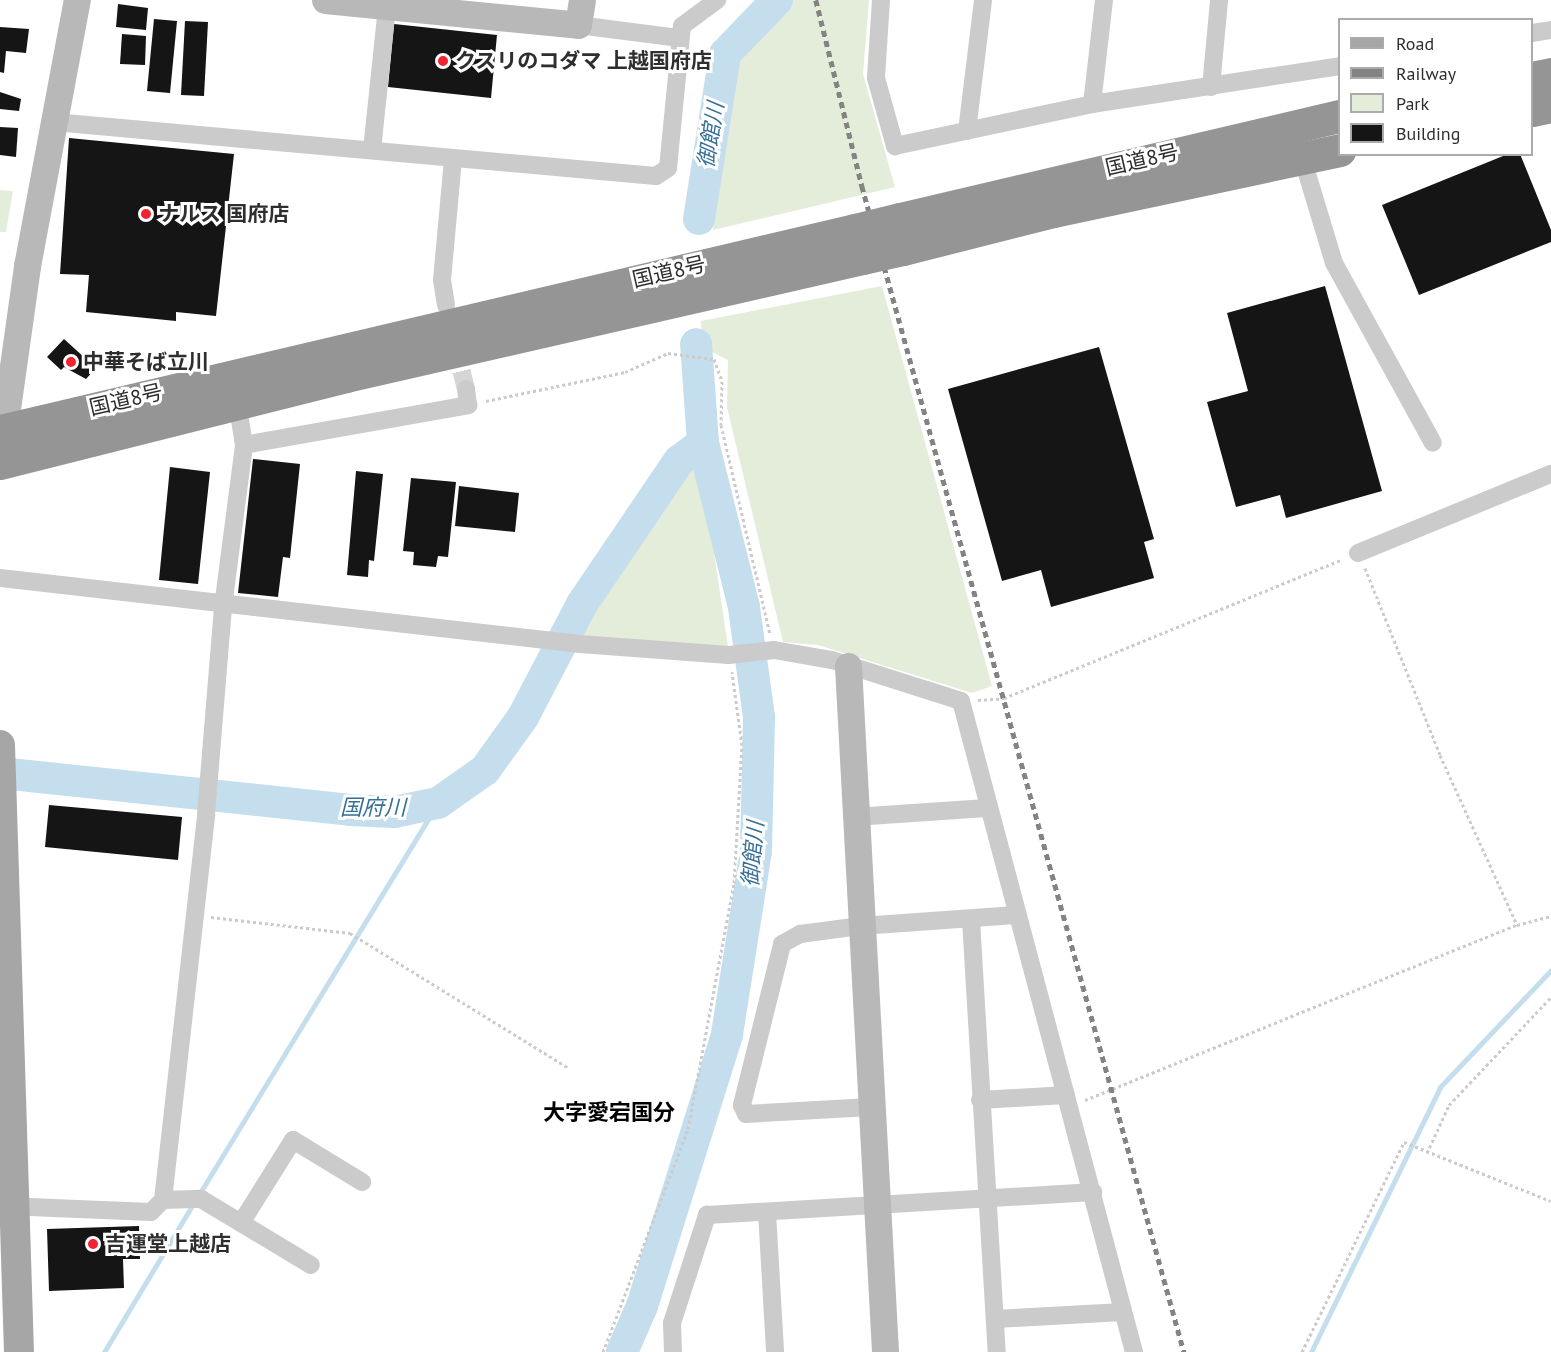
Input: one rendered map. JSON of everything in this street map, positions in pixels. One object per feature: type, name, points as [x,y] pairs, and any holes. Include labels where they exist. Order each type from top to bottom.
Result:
[{"type":"highway","points":[[1533,78],[1551,74]]},
{"type":"highway","points":[[1533,110],[1551,106]]},
{"type":"highway","name":"国道8号","points":[[1,440],[902,234],[1338,117]]},
{"type":"highway","name":"国道8号","points":[[902,234],[1053,211],[1338,150]]},
{"type":"highway","name":"国道8号","points":[[0,463],[238,406],[859,244]]},
{"type":"main road","points":[[0,745],[5,819],[7,1206],[19,1352]]},
{"type":"street","points":[[1,440],[54,122],[77,0]]},
{"type":"street","points":[[325,0],[387,7],[580,13],[680,38]]},
{"type":"street","points":[[54,122],[661,175],[669,168],[682,26],[717,0]]},
{"type":"street","points":[[881,0],[876,78],[895,146],[1092,104],[1338,66]]},
{"type":"street","points":[[967,131],[982,0]]},
{"type":"street","points":[[1092,104],[1104,0]]},
{"type":"street","points":[[1211,87],[1219,0]]},
{"type":"street","points":[[372,150],[387,7]]},
{"type":"street","points":[[1533,33],[1551,30]]},
{"type":"street","points":[[1302,157],[1334,263],[1433,443]]},
{"type":"street","points":[[446,305],[442,280],[453,158]]},
{"type":"street","points":[[244,445],[467,397]]},
{"type":"street","points":[[7,1206],[151,1212],[163,1200],[206,814],[223,607],[244,445],[238,406]]},
{"type":"street","points":[[1358,553],[1551,474]]},
{"type":"street","points":[[0,578],[223,607],[542,641],[729,655],[774,650],[848,666],[962,701],[987,808],[1068,1100],[1134,1352]]},
{"type":"street","points":[[848,666],[854,816],[885,1352]]},
{"type":"street","points":[[854,816],[987,808]]},
{"type":"street","points":[[871,1107],[746,1114],[742,1105],[782,944],[800,934],[861,926],[971,920],[1016,915]]},
{"type":"street","points":[[971,920],[986,1200],[997,1352]]},
{"type":"street","points":[[980,1100],[1068,1100]]},
{"type":"street","points":[[241,1223],[293,1140],[362,1182]]},
{"type":"street","points":[[673,1352],[672,1323],[707,1215],[1092,1192]]},
{"type":"street","points":[[163,1200],[201,1199],[312,1265]]},
{"type":"street","points":[[767,1212],[775,1352]]},
{"type":"street","points":[[995,1318],[1123,1312]]},
{"type":"path","points":[[467,397],[625,372],[668,353],[707,355],[719,368],[721,425],[774,650]]},
{"type":"path","points":[[962,701],[1004,698],[1358,553],[1440,755],[1517,925]]},
{"type":"path","points":[[603,1352],[688,1129],[734,883],[742,745],[729,655]]},
{"type":"path","points":[[194,915],[350,933],[569,1068]]},
{"type":"path","points":[[1068,1100],[1112,1092],[1517,925],[1551,916]]},
{"type":"path","points":[[1427,1153],[1449,1105],[1551,997]]},
{"type":"path","points":[[1302,1352],[1404,1142],[1551,1201]]},
{"type":"green space","points":[[792,0],[869,0],[863,74],[895,187],[713,230],[721,131],[733,63],[756,32]]},
{"type":"green space","points":[[0,190],[13,191],[6,232],[0,232]]},
{"type":"green space","points":[[882,286],[992,686],[972,693],[818,645],[783,642],[727,407],[728,360],[702,347],[701,321]]},
{"type":"green space","points":[[692,465],[701,469],[703,478],[728,647],[576,635],[675,477]]},
{"type":"building","points":[[118,4],[148,8],[146,30],[116,27]]},
{"type":"building","points":[[154,19],[177,21],[170,93],[147,91]]},
{"type":"building","points":[[185,21],[208,22],[204,96],[181,95]]},
{"type":"building","name":"クスリのコダマ 上越国府店","points":[[394,24],[497,35],[491,98],[388,87]]},
{"type":"building","points":[[0,27],[29,29],[26,53],[6,51],[4,73],[0,72]]},
{"type":"building","points":[[122,34],[146,36],[145,65],[120,64]]},
{"type":"building","points":[[0,92],[21,99],[19,111],[0,109]]},
{"type":"building","points":[[0,127],[18,128],[16,157],[0,155]]},
{"type":"building","name":"ナルス 国府店","points":[[69,138],[234,154],[216,316],[176,312],[176,321],[86,312],[89,275],[60,274]]},
{"type":"building","points":[[1503,156],[1521,156],[1551,230],[1551,242],[1419,295],[1382,205]]},
{"type":"building","points":[[1325,286],[1382,491],[1286,518],[1280,495],[1236,507],[1207,402],[1248,391],[1227,313]]},
{"type":"building","name":"中華そば立川","points":[[64,339],[96,368],[86,379],[64,367],[61,370],[47,357]]},
{"type":"building","points":[[1099,347],[1154,539],[1144,542],[1154,578],[1051,607],[1041,570],[1002,581],[948,389]]},
{"type":"building","points":[[253,459],[300,464],[290,558],[283,557],[278,597],[238,593]]},
{"type":"building","points":[[170,467],[210,472],[198,584],[159,580]]},
{"type":"building","points":[[356,471],[383,474],[374,561],[369,560],[368,577],[347,575]]},
{"type":"building","points":[[411,478],[456,482],[448,557],[438,556],[436,567],[413,565],[414,552],[403,551]]},
{"type":"building","points":[[459,486],[519,493],[515,532],[455,526]]},
{"type":"building","points":[[49,805],[182,817],[178,860],[45,847]]},
{"type":"building","name":"吉運堂上越店","points":[[139,1226],[140,1259],[123,1259],[124,1288],[49,1291],[47,1229]]},
{"type":"waterway","name":"御館川","points":[[699,219],[725,54],[777,0]]},
{"type":"waterway","name":"御館川","points":[[622,1352],[642,1306],[727,1034],[756,851],[759,717],[744,607],[703,443],[696,344]]},
{"type":"waterway","name":"国府川","points":[[0,773],[350,810],[394,812],[438,803],[485,770],[523,717],[582,604],[679,461],[703,443]]},
{"type":"waterway","points":[[198,1196],[438,803]]},
{"type":"waterway","points":[[1311,1352],[1440,1087],[1551,970]]},
{"type":"waterway","points":[[104,1352],[193,1204]]},
{"type":"tunnel","points":[[455,345],[466,389]]},
{"type":"railway","points":[[816,0],[862,186],[1184,1352]]},
{"type":"place","name":"クスリのコダマ 上越国府店","points":[[443,61]]},
{"type":"place","name":"ナルス 国府店","points":[[146,214]]},
{"type":"place","name":"中華そば立川","points":[[71,362]]},
{"type":"place","name":"吉運堂上越店","points":[[93,1244]]},
{"type":"district","name":"大字愛宕国分","points":[[609,1113]]}]
